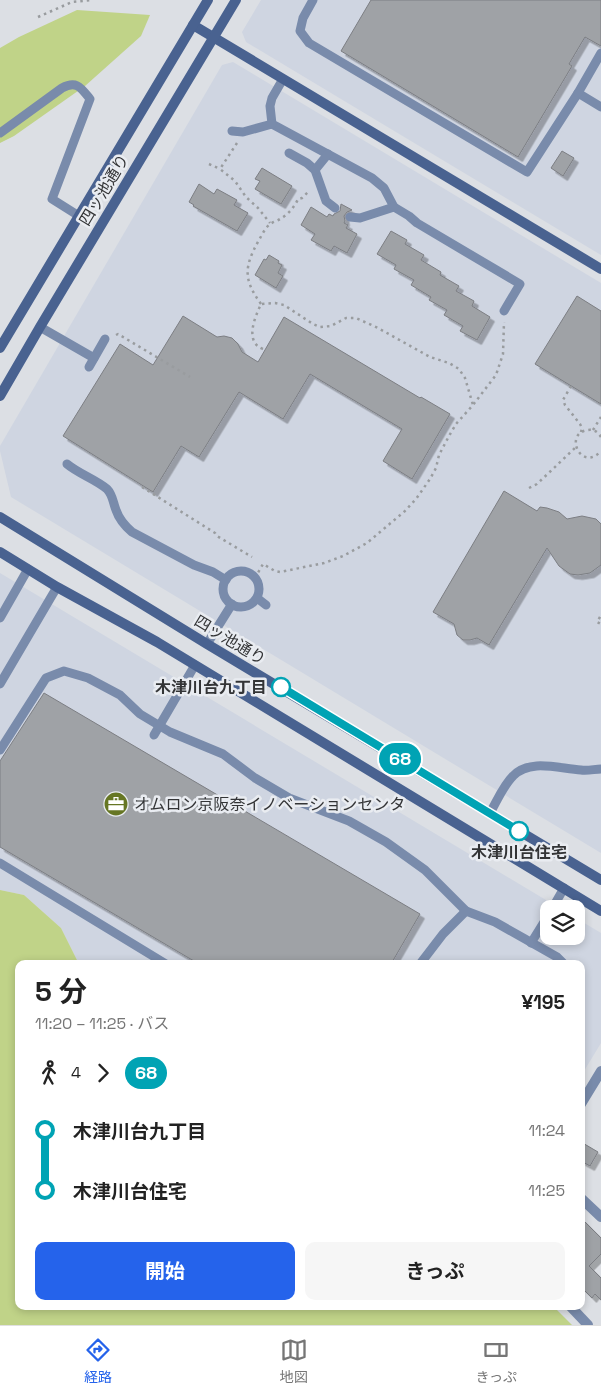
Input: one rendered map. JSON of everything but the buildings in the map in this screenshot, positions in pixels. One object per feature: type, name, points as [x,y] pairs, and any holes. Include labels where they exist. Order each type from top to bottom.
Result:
[{"type":"main road","name":"四ッ池通り","points":[[0,348],[208,0]]},
{"type":"main road","name":"四ッ池通り","points":[[0,396],[236,0]]},
{"type":"main road","points":[[193,25],[601,269]]},
{"type":"main road","name":"四ッ池通り","points":[[0,517],[601,880]]},
{"type":"main road","points":[[0,552],[57,587],[157,642],[601,911]]},
{"type":"street","points":[[585,1098],[600,1076]]},
{"type":"street","points":[[585,1202],[601,1217]]},
{"type":"street","points":[[574,1310],[588,1325]]},
{"type":"lane","points":[[313,0],[302,18],[300,31],[309,43],[527,172],[601,53]]},
{"type":"lane","points":[[272,124],[270,106],[272,98],[283,79]]},
{"type":"lane","points":[[0,133],[62,88],[69,84],[78,86],[90,99],[52,199],[79,216]]},
{"type":"lane","points":[[578,92],[601,107]]},
{"type":"lane","points":[[235,132],[258,129],[272,124],[372,178],[384,188],[394,207],[417,223],[520,284],[504,311]]},
{"type":"lane","points":[[289,153],[315,170],[326,201],[335,208]]},
{"type":"lane","points":[[315,170],[328,154]]},
{"type":"lane","points":[[350,217],[360,218],[394,207]]},
{"type":"lane","points":[[40,327],[91,362],[105,339]]},
{"type":"lane","points":[[67,464],[107,490],[112,497],[119,517],[132,532],[194,566],[213,572],[226,580]]},
{"type":"lane","points":[[0,618],[28,569]]},
{"type":"lane","points":[[237,571],[250,573],[259,584],[257,598],[246,606],[232,604],[227,600],[224,593],[226,580],[230,574],[237,571]]},
{"type":"lane","points":[[0,684],[57,587]]},
{"type":"lane","points":[[257,598],[266,605]]},
{"type":"lane","points":[[208,644],[232,604]]},
{"type":"lane","points":[[154,735],[195,665]]},
{"type":"lane","points":[[0,750],[46,678],[64,671],[88,678],[120,695],[140,714],[170,732],[223,754],[255,778],[289,798],[349,820],[386,842],[425,870],[466,911],[495,922],[560,960]]},
{"type":"lane","points":[[490,813],[509,781],[515,774],[523,770],[545,766],[584,770],[601,769]]},
{"type":"lane","points":[[0,863],[159,960]]},
{"type":"lane","points":[[557,900],[564,888]]},
{"type":"lane","points":[[423,960],[443,934],[466,911]]},
{"type":"lane","points":[[531,943],[540,928]]},
{"type":"path","points":[[38,17],[72,2],[93,0]]},
{"type":"path","points":[[220,169],[236,144],[235,132]]},
{"type":"path","points":[[209,164],[220,169],[235,181],[270,224]]},
{"type":"path","points":[[261,304],[249,285],[247,268],[256,246],[270,224],[287,214],[298,199],[302,198],[319,182]]},
{"type":"path","points":[[261,304],[275,302],[320,327],[331,326],[346,318],[356,318],[378,328],[430,357],[449,363],[459,369],[465,378],[473,405]]},
{"type":"path","points":[[261,304],[254,324],[253,335],[254,342],[263,349]]},
{"type":"path","points":[[255,578],[263,564],[280,572],[337,559],[366,543],[405,511],[430,480],[448,436],[456,424],[496,375],[503,354],[505,337],[504,311]]},
{"type":"path","points":[[105,339],[118,334],[190,377]]},
{"type":"path","points":[[571,386],[564,397],[564,405],[580,424],[581,432]]},
{"type":"path","points":[[593,430],[601,417]]},
{"type":"path","points":[[601,437],[593,430],[586,430],[577,436],[576,441],[578,452],[587,457],[593,457],[601,450]]},
{"type":"path","points":[[529,488],[543,479],[576,447]]},
{"type":"path","points":[[142,487],[252,557]]},
{"type":"path","points":[[600,617],[597,622],[601,624]]},
{"type":"shaded area","points":[[261,0],[601,0],[601,255],[246,42],[242,32]]},
{"type":"shaded area","points":[[233,62],[601,283],[601,853],[11,497],[0,446],[222,65]]},
{"type":"shaded area","points":[[0,573],[546,900],[540,900],[540,945],[585,945],[585,923],[601,933],[601,1043],[585,1069],[585,960],[77,960],[61,928],[24,895],[0,890]]},
{"type":"green space","points":[[77,10],[150,15],[141,36],[85,86],[14,136],[0,143],[0,48]]},
{"type":"green space","points":[[0,890],[24,895],[61,928],[77,960],[15,960],[15,1310],[557,1310],[572,1325],[0,1325]]},
{"type":"bus line","name":"68","points":[[281,687],[519,831]]},
{"type":"place","name":"木津川台九丁目","points":[[281,687]]},
{"type":"place","name":"オムロン京阪奈イノベーションセンタ","points":[[116,804]]},
{"type":"place","name":"木津川台住宅","points":[[519,831]]}]
